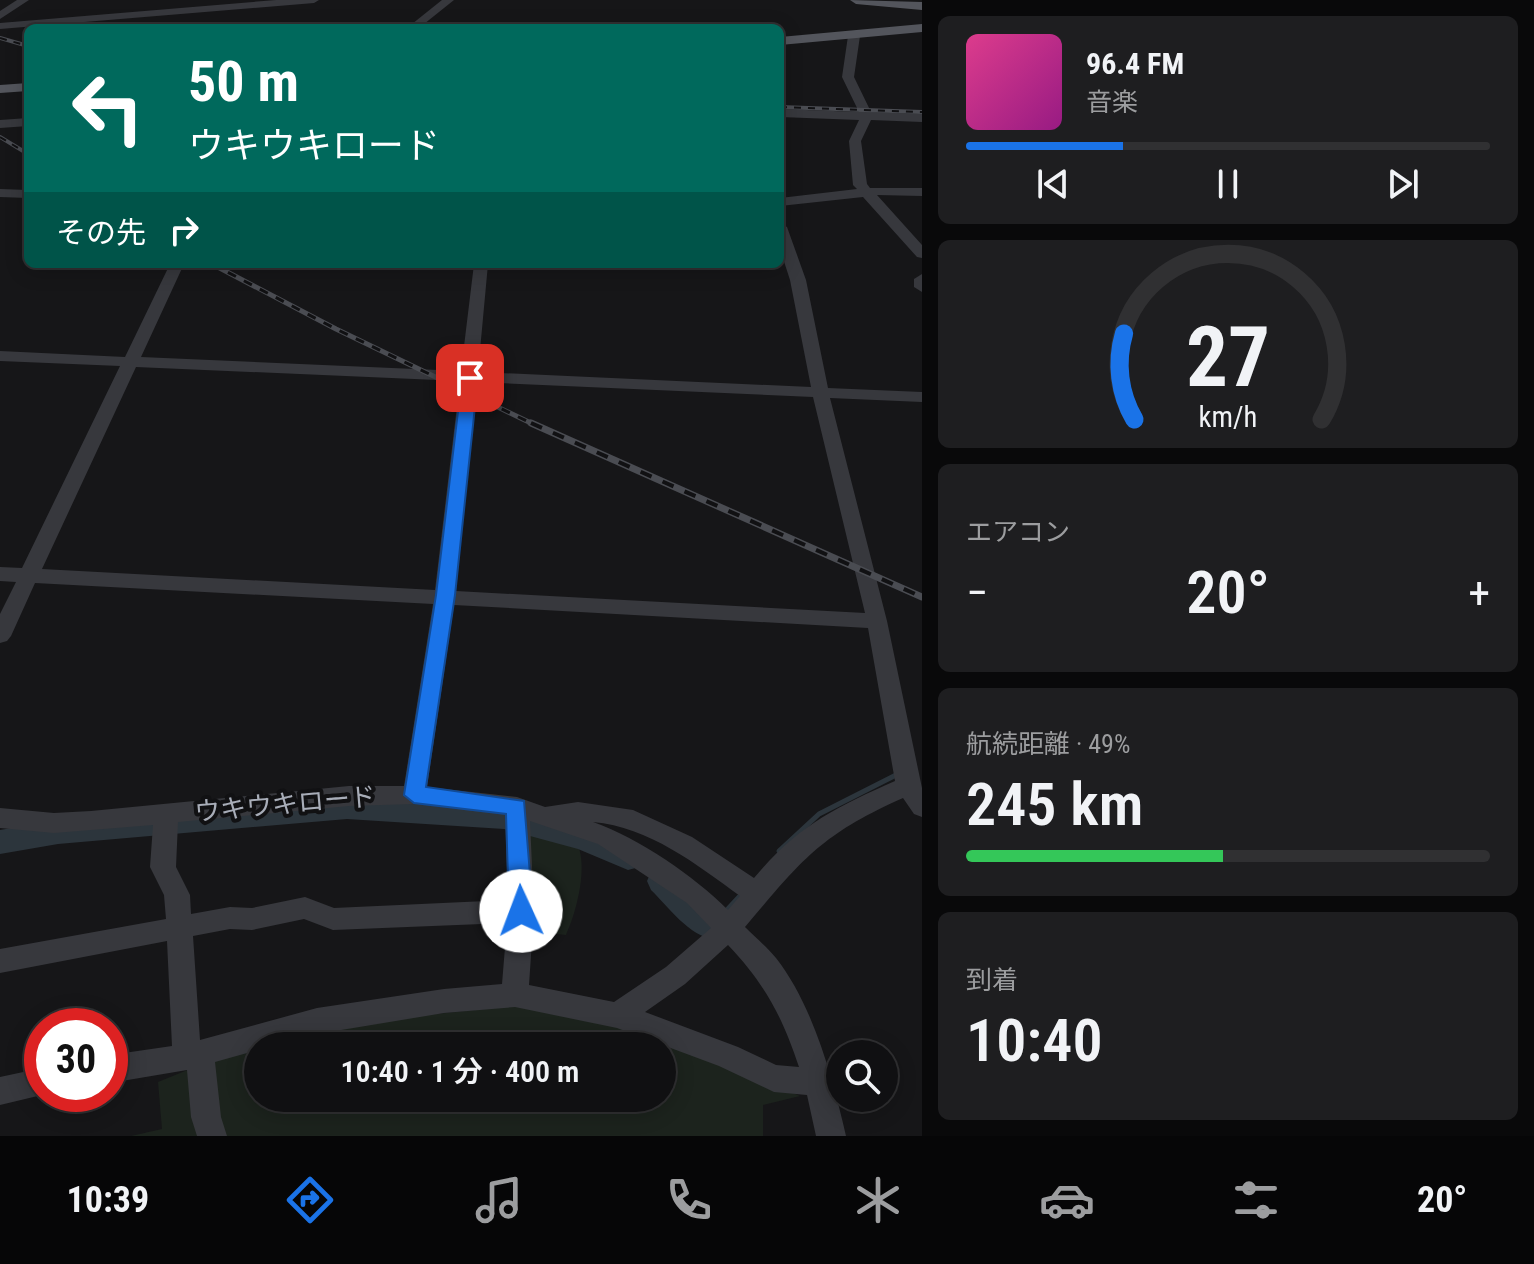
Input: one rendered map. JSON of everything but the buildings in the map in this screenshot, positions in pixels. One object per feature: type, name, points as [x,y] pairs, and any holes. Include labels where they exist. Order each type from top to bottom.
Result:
[{"type":"main road","points":[[856,0],[922,6]]},
{"type":"main road","points":[[784,41],[922,28]]},
{"type":"main road","points":[[0,89],[24,87]]},
{"type":"street","points":[[24,24],[314,0]]},
{"type":"street","points":[[417,24],[449,0]]},
{"type":"street","points":[[0,16],[23,1]]},
{"type":"street","points":[[0,26],[24,24]]},
{"type":"street","points":[[854,36],[848,77],[867,116]]},
{"type":"street","points":[[784,113],[922,118]]},
{"type":"street","points":[[867,116],[855,141],[860,185],[922,254]]},
{"type":"street","points":[[0,124],[24,122]]},
{"type":"street","points":[[784,202],[868,193],[922,192]]},
{"type":"street","points":[[0,193],[24,194]]},
{"type":"street","points":[[784,239],[798,280],[820,392],[877,621],[908,786],[922,807]]},
{"type":"street","points":[[0,636],[175,268]]},
{"type":"street","points":[[414,795],[445,595],[481,268]]},
{"type":"street","points":[[922,279],[922,287]]},
{"type":"street","points":[[0,356],[922,397]]},
{"type":"street","points":[[0,574],[445,595],[877,621]]},
{"type":"street","points":[[617,1015],[692,963],[730,926],[754,892],[815,833],[853,810],[908,786]]},
{"type":"street","name":"ウキウキロード","points":[[0,818],[54,823],[349,796],[414,795],[517,807],[549,815],[607,837],[643,857],[696,895],[730,926],[767,967],[799,1026],[819,1082],[831,1136]]},
{"type":"street","points":[[515,995],[521,911],[517,807]]},
{"type":"street","points":[[549,815],[575,809],[610,811],[690,847],[754,892]]},
{"type":"street","points":[[166,814],[163,867],[177,895],[194,1055],[212,1136]]},
{"type":"street","points":[[0,833],[54,823]]},
{"type":"street","points":[[0,961],[180,925],[230,918],[252,919],[305,908],[333,919],[521,911]]},
{"type":"street","points":[[128,1066],[194,1055],[317,1021],[444,1001],[515,995],[617,1015],[728,1056],[774,1078],[819,1082]]},
{"type":"street","points":[[0,1091],[24,1086]]},
{"type":"shaded area","points":[[525,817],[568,832],[576,841],[582,867],[581,882],[566,935],[529,931]]},
{"type":"shaded area","points":[[514,1006],[611,1022],[640,1032],[302,1032],[327,1025]]},
{"type":"shaded area","points":[[676,1045],[800,1096],[763,1105],[763,1136],[131,1136],[162,1129],[158,1082],[244,1049],[244,1112],[676,1112]]},
{"type":"waterway","points":[[779,851],[819,814],[898,774]]},
{"type":"waterway","points":[[0,842],[58,832],[347,807],[504,817],[585,839],[628,858]]},
{"type":"waterway","points":[[662,881],[711,927]]},
{"type":"waterway","points":[[726,911],[739,897]]},
{"type":"railway","points":[[0,38],[24,45]]},
{"type":"railway","points":[[784,107],[922,112]]},
{"type":"railway","points":[[0,137],[24,152]]},
{"type":"railway","points":[[220,268],[336,329],[535,425]]},
{"type":"railway","points":[[531,423],[922,597]]},
{"type":"route","points":[[470,378],[445,595],[414,795],[517,807],[521,911]]}]
